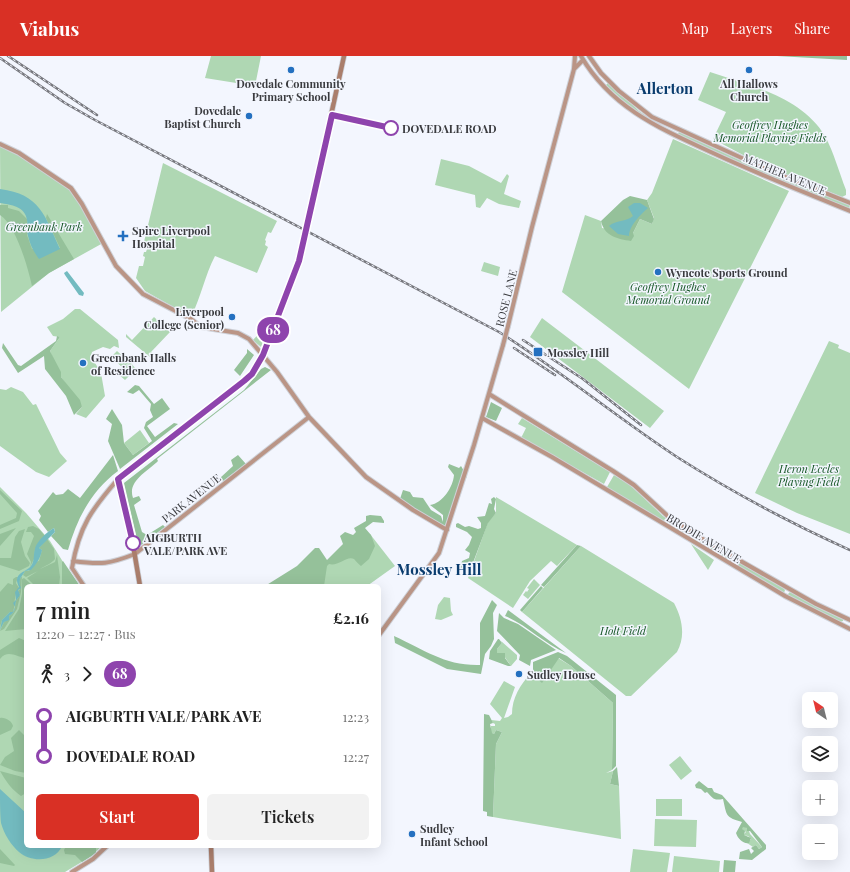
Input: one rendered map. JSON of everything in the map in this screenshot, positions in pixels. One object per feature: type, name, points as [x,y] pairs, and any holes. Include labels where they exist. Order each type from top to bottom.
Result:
[{"type":"main road","points":[[140,584],[135,554],[118,479],[244,381],[252,374],[263,355],[299,261],[344,56]]},
{"type":"main road","points":[[211,848],[212,872]]},
{"type":"street","name":"ROSE LANE","points":[[381,633],[439,553],[447,530],[503,345],[532,227],[574,69],[575,56]]},
{"type":"street","name":"MATHER AVENUE","points":[[589,56],[601,73],[636,106],[652,117],[768,170],[850,203]]},
{"type":"street","points":[[574,69],[582,58]]},
{"type":"street","name":"MATHER AVENUE","points":[[582,58],[598,80],[629,109],[646,121],[769,178],[850,211]]},
{"type":"street","points":[[670,133],[673,127]]},
{"type":"street","points":[[0,144],[25,157],[71,188],[82,204],[116,266],[143,294],[191,319],[201,327],[238,333],[251,341],[309,417],[372,483],[447,530]]},
{"type":"street","name":"BRODIE AVENUE","points":[[489,394],[618,474],[634,485],[662,512],[709,543],[816,604],[850,620]]},
{"type":"street","name":"PARK AVENUE","points":[[73,561],[95,565],[112,563],[135,554],[309,417]]},
{"type":"street","name":"BRODIE AVENUE","points":[[482,418],[552,457],[779,592],[850,629]]},
{"type":"street","points":[[83,584],[72,568],[85,522],[94,507],[118,479]]},
{"type":"street","points":[[73,872],[105,848]]},
{"type":"green space","points":[[211,56],[261,56],[255,86],[205,78]]},
{"type":"green space","points":[[777,56],[847,56],[847,60]]},
{"type":"green space","name":"Geoffrey Hughes Memorial Playing Fields","points":[[710,72],[774,94],[803,111],[815,122],[825,136],[834,156],[846,190],[846,195],[842,197],[758,163],[713,139],[726,112],[698,100]]},
{"type":"green space","points":[[609,82],[639,111],[659,125],[630,107],[606,85]]},
{"type":"green space","points":[[679,132],[750,165],[850,205],[849,209],[784,183],[699,145],[678,134]]},
{"type":"green space","name":"Wyncote Sports Ground","points":[[673,139],[789,191],[689,389],[562,292],[585,215],[601,221],[602,228],[633,233],[640,219],[652,224],[654,218],[647,200],[652,193]]},
{"type":"green space","name":"Greenbank Park","points":[[0,144],[19,153],[71,188],[103,243],[49,273],[1,312]]},
{"type":"green space","points":[[441,159],[469,166],[501,183],[507,174],[509,176],[504,194],[521,201],[519,208],[499,204],[487,198],[480,208],[476,207],[475,195],[435,185]]},
{"type":"green space","points":[[163,163],[277,221],[271,233],[268,232],[265,245],[268,247],[257,273],[215,256],[191,317],[145,291],[136,278],[139,266],[143,266],[145,257],[143,256],[144,252],[146,252],[148,246],[143,246]]},
{"type":"green space","points":[[630,196],[647,200],[654,219],[652,224],[640,219],[631,241],[612,236],[605,230],[601,221],[623,200]]},
{"type":"green space","points":[[0,205],[8,205],[8,208],[19,211],[27,219],[27,235],[32,249],[60,248],[46,218],[47,214],[74,259],[49,273],[32,286],[28,269],[16,237],[6,220],[0,215]]},
{"type":"green space","points":[[484,262],[500,267],[498,276],[481,271]]},
{"type":"green space","points":[[75,309],[80,309],[118,340],[119,348],[114,346],[110,349],[103,347],[92,352],[91,356],[101,373],[105,396],[86,418],[76,414],[82,407],[61,377],[50,351],[60,337],[53,336],[47,327],[63,319]]},
{"type":"green space","points":[[154,317],[170,332],[151,352],[154,355],[151,358],[126,337],[126,334],[132,340]]},
{"type":"green space","points":[[542,318],[664,411],[650,428],[530,337]]},
{"type":"green space","points":[[271,320],[261,347],[253,340]]},
{"type":"green space","points":[[57,336],[60,337],[50,351],[61,372],[61,377],[80,400],[82,407],[74,415],[66,396],[45,369],[44,356],[18,373],[2,348],[3,343],[18,365],[21,366],[56,341]]},
{"type":"green space","name":"Heron Eccles Playing Field","points":[[829,341],[839,345],[838,348],[850,353],[850,534],[797,513],[755,493]]},
{"type":"green space","points":[[247,349],[254,355],[240,376],[234,370],[247,353]]},
{"type":"green space","points":[[117,351],[129,362],[123,368],[111,357]]},
{"type":"green space","points":[[130,362],[136,369],[125,380],[118,374]]},
{"type":"green space","points":[[265,367],[271,370],[157,459],[158,461],[136,481],[132,492],[133,498],[139,496],[141,500],[134,505],[142,532],[147,535],[163,525],[165,527],[141,545],[138,543],[124,483],[244,390],[261,369]]},
{"type":"green space","points":[[135,385],[139,386],[154,404],[162,398],[170,409],[147,426],[155,437],[174,423],[178,424],[120,469],[108,441],[112,424],[106,419],[112,409],[122,425],[124,443],[133,455],[152,441],[144,428],[146,422],[153,417],[150,410],[151,404],[139,390],[133,394],[127,392]]},
{"type":"green space","points":[[11,387],[23,392],[33,405],[36,404],[60,453],[67,461],[49,477],[36,472],[0,446],[0,389],[6,390]]},
{"type":"green space","points":[[491,402],[502,408],[496,421],[486,417]]},
{"type":"green space","points":[[522,418],[610,472],[604,484],[521,438],[526,428],[518,424]]},
{"type":"green space","points":[[140,430],[149,443],[133,455],[124,443]]},
{"type":"green space","points":[[113,455],[118,471],[100,487],[93,496],[81,516],[68,550],[63,549],[51,536],[55,532],[54,528],[48,532],[39,520],[41,516],[38,511],[53,492],[56,495],[63,494],[68,489],[80,498]]},
{"type":"green space","points":[[238,455],[246,464],[223,481],[220,478],[233,466],[231,460]]},
{"type":"green space","points":[[449,464],[459,468],[461,466],[467,476],[445,526],[446,528],[400,499],[403,490],[410,492],[413,497],[423,498],[431,510],[441,516],[443,522],[443,515],[430,505],[435,504],[443,498],[452,484],[454,475],[448,467]]},
{"type":"green space","points":[[614,475],[630,485],[663,516],[684,530],[684,533],[607,487]]},
{"type":"green space","points":[[0,487],[26,513],[50,541],[77,584],[24,584],[24,848],[100,848],[90,857],[65,872],[0,872]]},
{"type":"green space","points":[[0,490],[22,511],[19,521],[0,529],[0,525],[16,518],[17,513],[0,494]]},
{"type":"green space","points":[[494,497],[496,499],[494,509],[496,513],[488,523],[468,576],[460,569],[462,561],[469,558],[470,553],[465,550],[472,537],[467,532],[456,527],[456,524],[458,523],[465,527],[469,526],[478,529],[481,528],[481,523],[477,517],[485,516],[489,503],[492,504],[491,499]]},
{"type":"green space","points":[[496,497],[577,545],[557,566],[551,561],[530,581],[513,608],[468,578],[488,522],[496,513]]},
{"type":"green space","points":[[366,516],[381,516],[384,523],[373,522],[365,528],[371,535],[375,546],[369,559],[361,566],[351,558],[336,564],[329,564],[327,566],[324,584],[268,584],[297,566],[315,548],[319,548],[327,560],[343,544],[340,536],[345,532],[353,535],[356,532],[354,528],[366,521]]},
{"type":"green space","points":[[33,526],[39,529],[45,536],[35,549],[34,559],[30,567],[31,562],[27,554],[34,536],[31,532],[26,532],[28,527]]},
{"type":"green space","points":[[16,528],[0,546],[0,534]]},
{"type":"green space","points":[[25,529],[21,542],[25,556],[30,563],[29,566],[19,571],[0,565],[0,558],[11,558],[15,537],[19,531]]},
{"type":"green space","points":[[370,534],[395,566],[370,584],[321,584],[323,565]]},
{"type":"green space","points":[[691,534],[732,558],[732,560],[730,561],[689,537]]},
{"type":"green space","points":[[47,539],[54,549],[55,559],[40,569],[55,562],[57,555],[60,577],[59,584],[33,584],[27,578],[38,571],[26,577],[23,575],[25,571],[29,571],[35,562],[39,561],[42,550],[39,548]]},
{"type":"green space","points":[[691,544],[714,560],[708,570]]},
{"type":"green space","points":[[577,545],[581,546],[544,587],[541,585]]},
{"type":"green space","name":"Holt Field","points":[[581,546],[674,603],[681,621],[682,633],[680,646],[677,652],[631,696],[626,696],[522,612]]},
{"type":"green space","points":[[63,561],[79,584],[62,584]]},
{"type":"green space","points":[[736,561],[783,588],[785,590],[784,593],[735,564]]},
{"type":"green space","points":[[22,576],[21,592],[17,609],[4,629],[0,631],[4,622],[9,619],[9,616],[14,611],[16,601],[20,595],[18,591],[20,589],[19,580]]},
{"type":"green space","points":[[18,577],[16,583],[19,588],[15,596],[14,609],[13,612],[10,612],[2,620],[0,627],[0,592],[8,583],[13,585],[13,579]]},
{"type":"green space","points":[[24,578],[31,584],[24,584],[24,629],[5,631],[19,609],[22,594],[22,579]]},
{"type":"green space","points":[[534,579],[540,585],[528,599],[523,595],[526,591],[527,592],[529,589],[527,588]]},
{"type":"green space","points":[[541,586],[543,588],[522,612],[520,610]]},
{"type":"green space","points":[[790,592],[843,619],[843,621],[840,622],[789,596],[788,594]]},
{"type":"green space","points":[[444,597],[450,598],[451,611],[453,615],[441,620],[435,619],[438,605]]},
{"type":"green space","points":[[492,600],[497,605],[493,613],[494,639],[485,654],[481,674],[447,669],[395,643],[394,636],[446,660],[468,665],[480,665],[480,623]]},
{"type":"green space","points":[[508,610],[566,653],[550,645],[521,624],[505,616]]},
{"type":"green space","points":[[499,613],[504,618],[518,624],[556,650],[531,660],[530,666],[519,660],[520,655],[497,631]]},
{"type":"green space","points":[[19,638],[24,640],[24,658],[6,654],[0,659],[0,650]]},
{"type":"green space","points":[[498,639],[502,643],[497,649],[497,653],[505,653],[505,658],[511,666],[489,659],[490,651]]},
{"type":"green space","points":[[501,641],[517,655],[517,659],[511,666],[504,656],[497,653],[497,649],[502,643]]},
{"type":"green space","points":[[558,652],[567,656],[616,695],[616,766],[612,770],[613,703],[571,666],[559,658],[542,683],[531,673],[533,672],[533,662]]},
{"type":"green space","points":[[558,658],[571,666],[613,703],[612,770],[606,773],[613,771],[610,784],[619,786],[621,839],[493,817],[496,744],[502,732],[496,730],[494,734],[491,733],[491,726],[495,726],[495,724],[491,720],[500,721],[502,718],[490,704],[504,681],[515,687],[504,718],[508,717],[512,714],[513,703],[517,692],[531,673],[542,682]]},
{"type":"green space","points":[[484,714],[489,715],[493,723],[490,724],[492,733],[494,734],[496,730],[502,732],[496,744],[493,817],[487,816],[487,812],[483,811]]},
{"type":"green space","points":[[0,718],[8,720],[13,726],[11,730],[0,735]]},
{"type":"green space","points":[[19,730],[24,735],[24,773],[0,765],[5,757],[14,751],[11,738]]},
{"type":"green space","points":[[680,756],[692,771],[681,780],[669,765]]},
{"type":"green space","points":[[617,767],[619,786],[610,784],[613,771]]},
{"type":"green space","points":[[0,771],[24,777],[24,794],[21,796],[9,785]]},
{"type":"green space","points":[[699,781],[708,788],[712,788],[714,792],[722,795],[766,845],[766,849],[752,860],[739,859],[740,852],[749,849],[751,854],[754,851],[751,848],[756,845],[759,849],[762,847],[750,831],[747,831],[747,828],[743,827],[742,829],[745,831],[744,835],[751,838],[749,843],[745,843],[739,839],[736,833],[742,822],[732,819],[728,815],[723,799],[715,799],[707,792],[705,793],[701,789],[696,788],[695,785]]},
{"type":"green space","points":[[656,799],[682,799],[682,816],[656,816]]},
{"type":"green space","points":[[655,819],[697,820],[696,847],[654,846]]},
{"type":"green space","points":[[743,826],[748,828],[750,834],[762,847],[759,849],[756,845],[753,847],[747,843],[751,839],[748,836],[743,835],[746,832],[741,829]]},
{"type":"green space","points":[[65,848],[96,848],[96,853],[82,862],[75,855],[65,854]]},
{"type":"green space","points":[[0,849],[15,865],[14,866],[0,863]]},
{"type":"green space","points":[[633,849],[670,853],[667,872],[630,872]]},
{"type":"green space","points":[[674,856],[720,861],[719,872],[672,872]]},
{"type":"green space","points":[[724,860],[736,861],[735,872],[723,872]]},
{"type":"water","points":[[0,189],[24,196],[33,201],[45,217],[60,249],[39,259],[32,248],[29,239],[26,215],[17,207],[0,203]]},
{"type":"water","points":[[634,203],[640,203],[648,208],[633,224],[629,236],[618,234],[609,226],[633,216],[628,207]]},
{"type":"water","points":[[67,271],[84,293],[83,296],[79,295],[65,275],[64,273]]},
{"type":"water","points":[[54,528],[55,532],[39,548],[42,550],[37,563],[31,570],[25,571],[20,578],[21,588],[18,590],[20,595],[16,601],[15,609],[12,614],[9,616],[9,620],[4,622],[0,630],[2,620],[10,612],[13,612],[15,607],[13,603],[16,600],[15,592],[19,587],[17,582],[18,576],[31,566],[36,546],[46,534]]},
{"type":"water","points":[[0,789],[24,811],[24,848],[61,848],[59,851],[49,858],[43,859],[24,856],[16,849],[6,835],[1,823]]},
{"type":"railway","points":[[8,56],[97,115]]},
{"type":"railway","points":[[0,58],[65,103],[95,120],[499,332],[544,362],[677,457],[762,506],[805,529],[850,550]]},
{"type":"railway","points":[[523,340],[583,379],[641,425]]},
{"type":"railway","points":[[514,348],[555,375]]},
{"type":"bus line","name":"68","points":[[133,543],[118,479],[252,374],[263,355],[299,261],[332,115],[391,128]]},
{"type":"place","name":"Dovedale Community Primary School","points":[[291,70]]},
{"type":"place","name":"All Hallows Church","points":[[749,70]]},
{"type":"place","name":"Dovedale Baptist Church","points":[[249,116]]},
{"type":"place","name":"DOVEDALE ROAD","points":[[391,128]]},
{"type":"place","name":"Spire Liverpool Hospital","points":[[123,236]]},
{"type":"place","name":"Wyncote Sports Ground","points":[[658,272]]},
{"type":"place","name":"Liverpool College (Senior)","points":[[232,317]]},
{"type":"place","name":"Mossley Hill","points":[[538,352]]},
{"type":"place","name":"Greenbank Halls of Residence","points":[[83,363]]},
{"type":"place","name":"AIGBURTH VALE/PARK AVE","points":[[133,543]]},
{"type":"place","name":"Sudley House","points":[[519,674]]},
{"type":"place","name":"Sudley Infant School","points":[[412,834]]},
{"type":"district","name":"Allerton","points":[[665,88]]},
{"type":"district","name":"Mossley Hill","points":[[439,569]]},
{"type":"park label","name":"Geoffrey Hughes Memorial Ground","points":[[668,292]]}]
